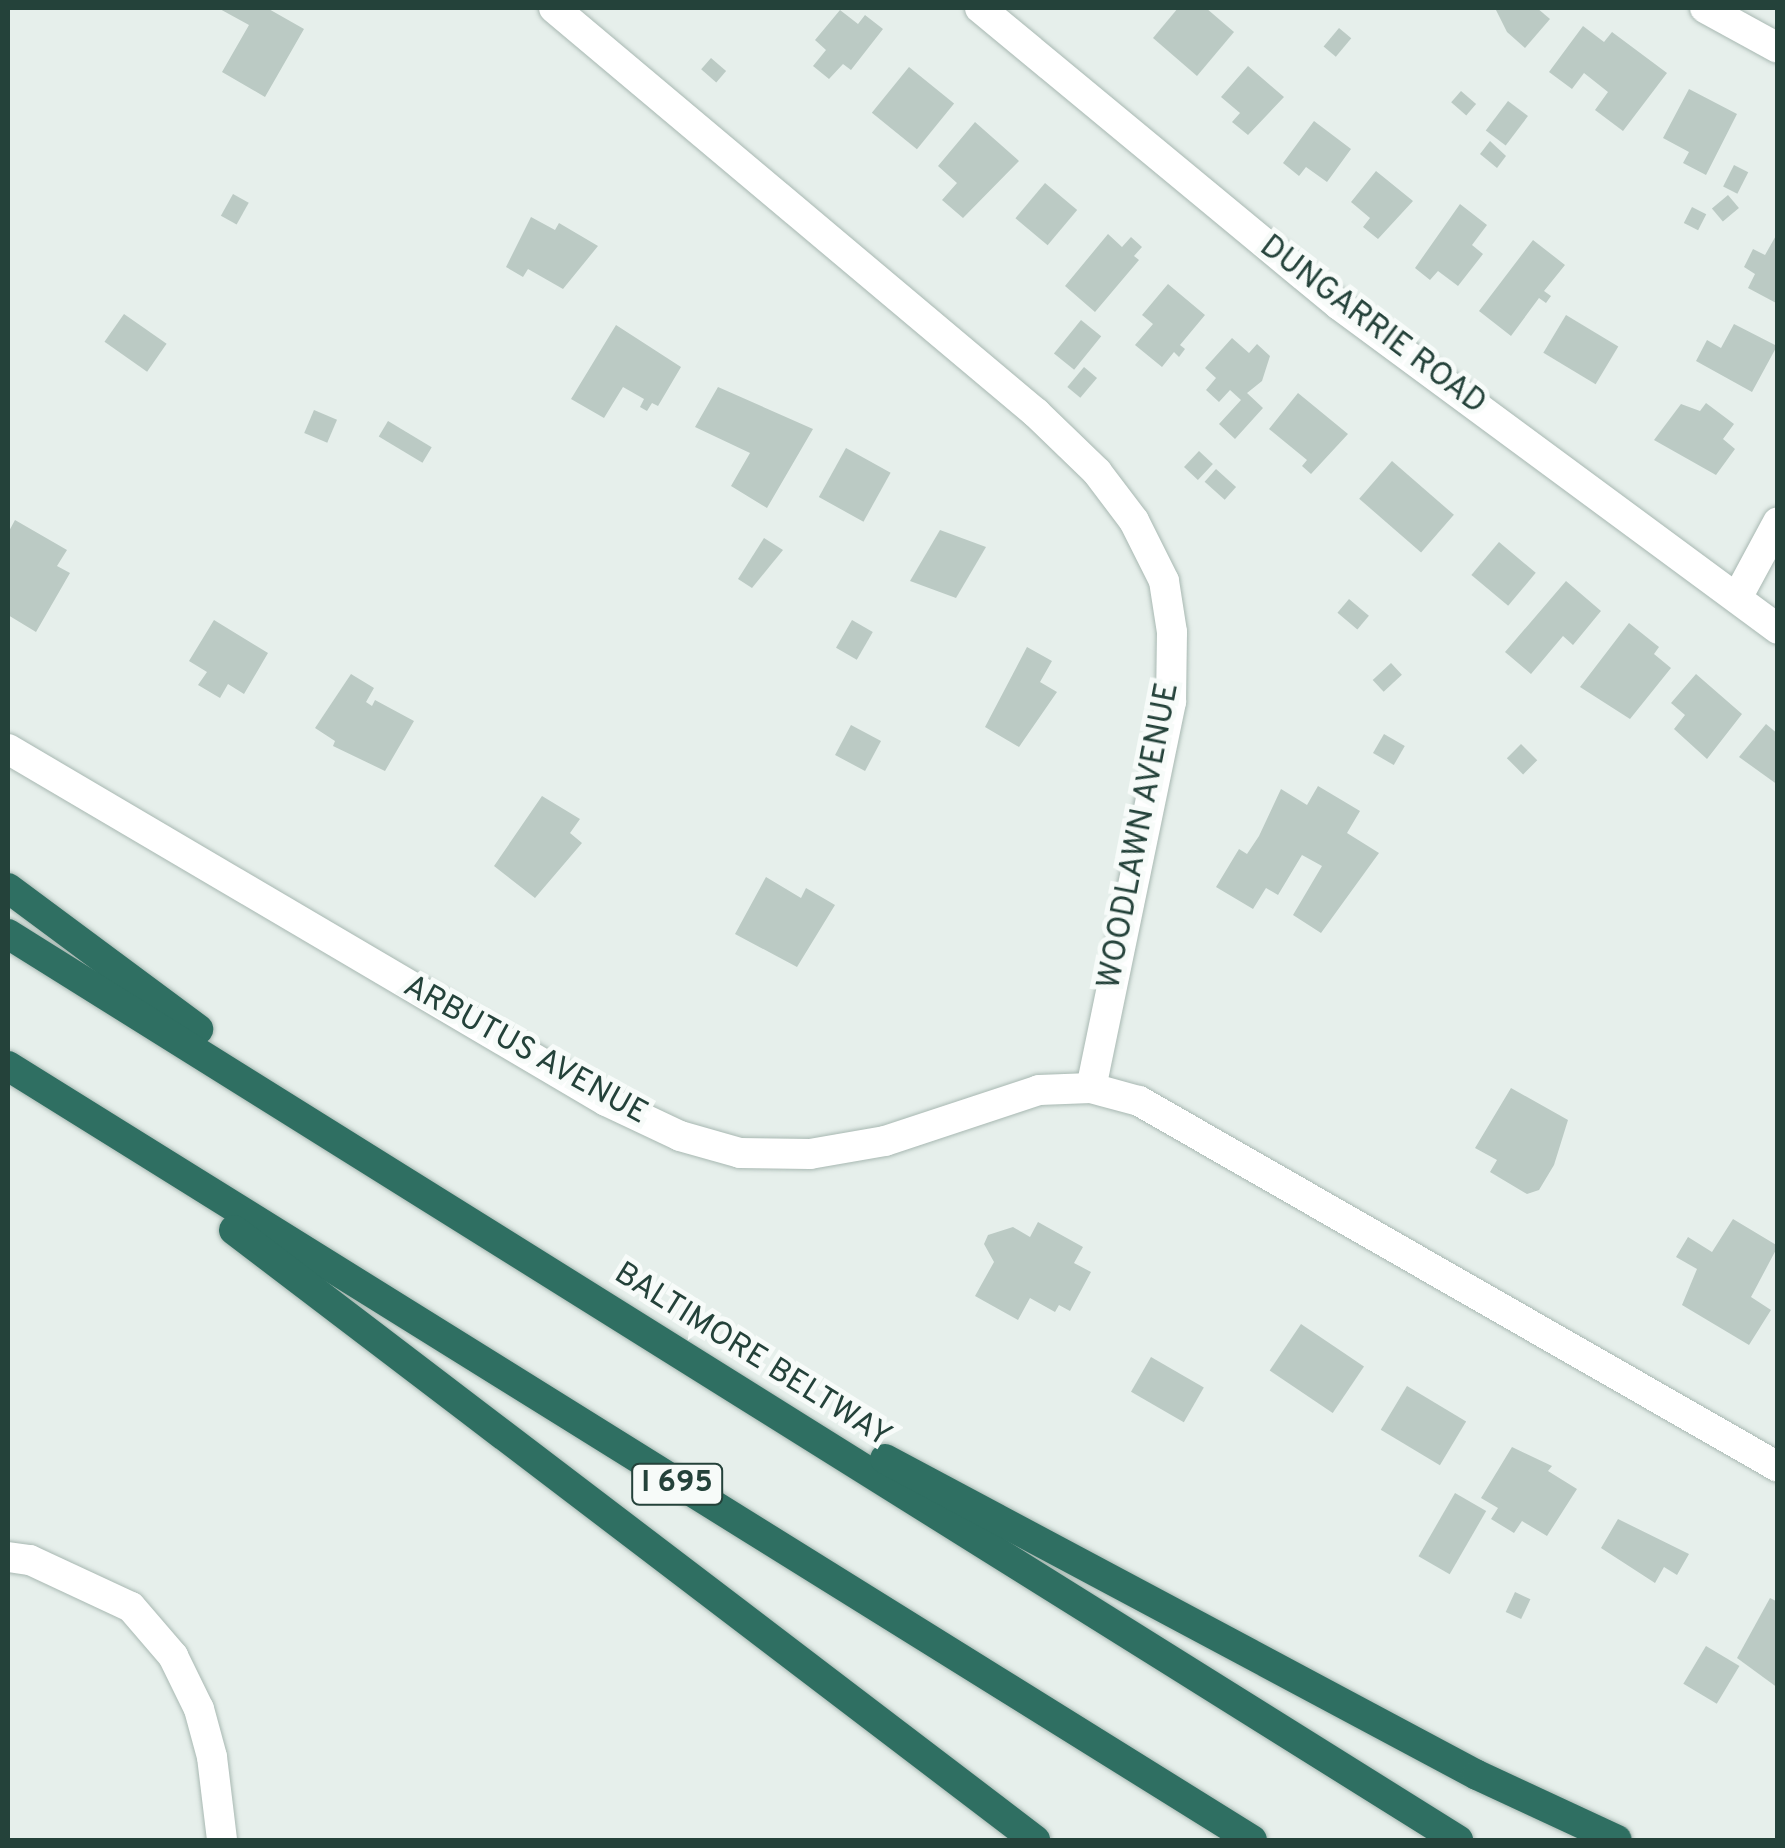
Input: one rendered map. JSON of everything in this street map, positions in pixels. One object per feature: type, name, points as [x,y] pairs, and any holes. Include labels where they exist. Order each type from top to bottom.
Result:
[{"type":"highway","points":[[8,888],[372,1159]]},
{"type":"highway","name":"BALTIMORE BELTWAY","points":[[8,934],[1458,1840]]},
{"type":"highway","name":"I 695","points":[[8,1066],[1252,1840]]},
{"type":"highway","points":[[101,1127],[1035,1840]]},
{"type":"highway","points":[[648,1333],[1477,1774],[1617,1840]]},
{"type":"street","name":"WOODLAWN AVENUE","points":[[554,8],[1036,413],[1098,472],[1134,521],[1164,581],[1172,632],[1171,702],[1091,1088]]},
{"type":"street","name":"DUNGARRIE ROAD","points":[[980,8],[1339,305],[1778,629]]},
{"type":"street","points":[[1704,8],[1778,48]]},
{"type":"street","points":[[1737,598],[1778,522]]},
{"type":"street","name":"ARBUTUS AVENUE","points":[[8,749],[606,1101],[680,1136],[740,1153],[810,1154],[886,1141],[1039,1090],[1091,1088]]},
{"type":"street","points":[[1091,1088],[1140,1101],[1208,1135],[1778,1467]]},
{"type":"street","points":[[8,1557],[30,1560],[131,1607],[173,1656],[198,1708],[212,1757],[222,1840]]},
{"type":"building","points":[[218,8],[267,8],[304,29],[265,97],[222,72],[249,25]]},
{"type":"building","points":[[1178,8],[1206,8],[1234,32],[1197,76],[1153,38]]},
{"type":"building","points":[[1495,8],[1537,8],[1550,19],[1525,48],[1507,32]]},
{"type":"building","points":[[840,10],[858,24],[865,15],[883,29],[851,70],[843,64],[829,79],[813,66],[826,50],[815,40]]},
{"type":"building","points":[[1583,26],[1604,42],[1612,32],[1667,73],[1623,131],[1595,110],[1608,92],[1584,73],[1572,89],[1549,72]]},
{"type":"building","points":[[1339,28],[1351,38],[1336,57],[1324,46]]},
{"type":"building","points":[[711,58],[726,71],[716,82],[701,69]]},
{"type":"building","points":[[1248,66],[1284,97],[1248,135],[1232,122],[1240,113],[1221,97]]},
{"type":"building","points":[[909,67],[954,104],[917,149],[872,113]]},
{"type":"building","points":[[1689,89],[1737,114],[1706,175],[1683,163],[1689,152],[1663,138]]},
{"type":"building","points":[[1461,91],[1476,104],[1466,115],[1451,102]]},
{"type":"building","points":[[1508,101],[1528,116],[1506,146],[1486,131]]},
{"type":"building","points":[[1314,121],[1351,149],[1327,182],[1306,167],[1299,176],[1283,163]]},
{"type":"building","points":[[975,122],[1019,161],[963,218],[942,200],[957,183],[938,166]]},
{"type":"building","points":[[1490,141],[1506,156],[1497,168],[1480,154]]},
{"type":"building","points":[[1734,165],[1748,172],[1737,194],[1723,186]]},
{"type":"building","points":[[1376,171],[1413,201],[1378,239],[1363,227],[1370,218],[1351,202]]},
{"type":"building","points":[[1045,183],[1077,210],[1048,245],[1015,218]]},
{"type":"building","points":[[233,194],[249,203],[237,225],[221,216]]},
{"type":"building","points":[[1728,195],[1739,208],[1723,222],[1712,208]]},
{"type":"building","points":[[1460,204],[1487,225],[1472,245],[1483,254],[1458,286],[1438,271],[1430,280],[1415,268]]},
{"type":"building","points":[[1692,207],[1706,214],[1698,230],[1684,223]]},
{"type":"building","points":[[531,217],[555,230],[559,223],[598,246],[563,289],[528,269],[523,277],[506,267]]},
{"type":"building","points":[[1778,232],[1778,304],[1748,288],[1755,274],[1744,267],[1753,249],[1765,255]]},
{"type":"building","points":[[1108,234],[1122,247],[1131,237],[1142,247],[1134,256],[1139,260],[1095,312],[1065,286]]},
{"type":"building","points":[[1533,240],[1565,265],[1544,291],[1551,296],[1546,303],[1539,298],[1511,336],[1479,311]]},
{"type":"building","points":[[1168,284],[1205,315],[1180,345],[1185,349],[1179,357],[1174,352],[1162,367],[1135,345],[1153,324],[1142,315]]},
{"type":"building","points":[[124,314],[167,344],[147,372],[104,342]]},
{"type":"building","points":[[1566,315],[1618,346],[1596,384],[1543,353]]},
{"type":"building","points":[[1081,320],[1101,336],[1074,370],[1054,353]]},
{"type":"building","points":[[1734,324],[1777,346],[1752,392],[1696,361],[1707,340],[1721,348]]},
{"type":"building","points":[[616,325],[681,367],[658,406],[652,403],[647,411],[640,407],[644,399],[623,387],[604,418],[571,399]]},
{"type":"building","points":[[1232,338],[1249,353],[1257,344],[1270,356],[1262,381],[1247,393],[1263,408],[1235,439],[1219,424],[1241,400],[1230,390],[1219,402],[1206,390],[1216,378],[1205,368]]},
{"type":"building","points":[[1084,367],[1097,378],[1080,398],[1067,387]]},
{"type":"building","points":[[718,387],[813,429],[767,508],[731,486],[750,453],[695,427]]},
{"type":"building","points":[[1298,393],[1348,434],[1311,474],[1302,466],[1307,460],[1269,429]]},
{"type":"building","points":[[1706,403],[1734,424],[1723,439],[1735,449],[1716,475],[1654,440],[1681,404],[1700,411]]},
{"type":"building","points":[[314,410],[337,420],[327,443],[304,433]]},
{"type":"building","points":[[388,421],[432,447],[422,463],[379,436]]},
{"type":"building","points":[[846,448],[891,473],[863,522],[819,497]]},
{"type":"building","points":[[1199,451],[1213,464],[1198,480],[1184,467]]},
{"type":"building","points":[[1392,461],[1454,515],[1421,553],[1359,499]]},
{"type":"building","points":[[1216,469],[1236,487],[1225,500],[1205,482]]},
{"type":"building","points":[[15,520],[67,550],[57,566],[70,573],[36,632],[8,615],[8,533]]},
{"type":"building","points":[[940,530],[986,547],[956,598],[910,581]]},
{"type":"building","points":[[764,538],[783,550],[752,588],[738,579]]},
{"type":"building","points":[[1499,542],[1536,573],[1508,606],[1471,575]]},
{"type":"building","points":[[1566,581],[1601,611],[1573,645],[1563,636],[1531,674],[1505,652]]},
{"type":"building","points":[[1349,599],[1369,616],[1357,630],[1337,613]]},
{"type":"building","points":[[214,620],[268,653],[244,694],[228,684],[220,698],[198,685],[207,672],[189,661]]},
{"type":"building","points":[[852,620],[873,632],[857,660],[836,648]]},
{"type":"building","points":[[1629,623],[1659,647],[1654,654],[1671,668],[1630,719],[1580,687]]},
{"type":"building","points":[[1027,647],[1052,661],[1040,682],[1057,692],[1019,747],[985,727]]},
{"type":"building","points":[[1391,663],[1402,675],[1384,692],[1373,680]]},
{"type":"building","points":[[351,674],[374,688],[366,702],[372,706],[375,700],[414,721],[385,771],[333,746],[335,741],[315,728]]},
{"type":"building","points":[[1696,674],[1742,714],[1707,759],[1674,729],[1685,715],[1671,703]]},
{"type":"building","points":[[1766,724],[1778,734],[1778,785],[1739,757]]},
{"type":"building","points":[[851,725],[881,741],[865,771],[835,755]]},
{"type":"building","points":[[1384,734],[1405,746],[1394,765],[1373,753]]},
{"type":"building","points":[[1521,744],[1537,760],[1523,774],[1507,758]]},
{"type":"building","points":[[1318,786],[1360,811],[1347,833],[1379,853],[1321,933],[1293,915],[1322,866],[1302,855],[1278,895],[1266,888],[1253,909],[1216,887],[1239,849],[1247,854],[1259,836],[1281,789],[1307,805]]},
{"type":"building","points":[[542,796],[580,819],[570,833],[582,843],[535,898],[494,866]]},
{"type":"building","points":[[766,877],[801,898],[806,888],[835,905],[797,967],[735,934]]},
{"type":"building","points":[[1511,1088],[1568,1120],[1554,1165],[1539,1190],[1527,1194],[1490,1172],[1497,1160],[1475,1148]]},
{"type":"building","points":[[1733,1219],[1778,1246],[1751,1297],[1771,1310],[1749,1345],[1682,1305],[1697,1269],[1676,1257],[1688,1237],[1712,1252]]},
{"type":"building","points":[[1038,1222],[1083,1247],[1074,1263],[1091,1272],[1070,1311],[1059,1305],[1055,1312],[1030,1298],[1018,1320],[975,1296],[994,1262],[984,1244],[988,1235],[1013,1227],[1030,1237]]},
{"type":"building","points":[[1301,1324],[1364,1366],[1333,1413],[1270,1370]]},
{"type":"building","points":[[1151,1357],[1204,1388],[1184,1422],[1131,1392]]},
{"type":"building","points":[[1407,1386],[1466,1422],[1440,1465],[1381,1430]]},
{"type":"building","points":[[1512,1447],[1552,1466],[1548,1471],[1577,1489],[1547,1536],[1522,1521],[1514,1533],[1491,1519],[1498,1508],[1481,1498]]},
{"type":"building","points":[[1455,1493],[1486,1511],[1450,1574],[1418,1556]]},
{"type":"building","points":[[1618,1519],[1689,1554],[1677,1575],[1664,1567],[1655,1583],[1601,1548]]},
{"type":"building","points":[[1515,1592],[1530,1599],[1521,1619],[1506,1612]]},
{"type":"building","points":[[1770,1598],[1778,1602],[1778,1688],[1737,1658]]},
{"type":"building","points":[[1706,1646],[1739,1666],[1717,1704],[1683,1684]]}]
